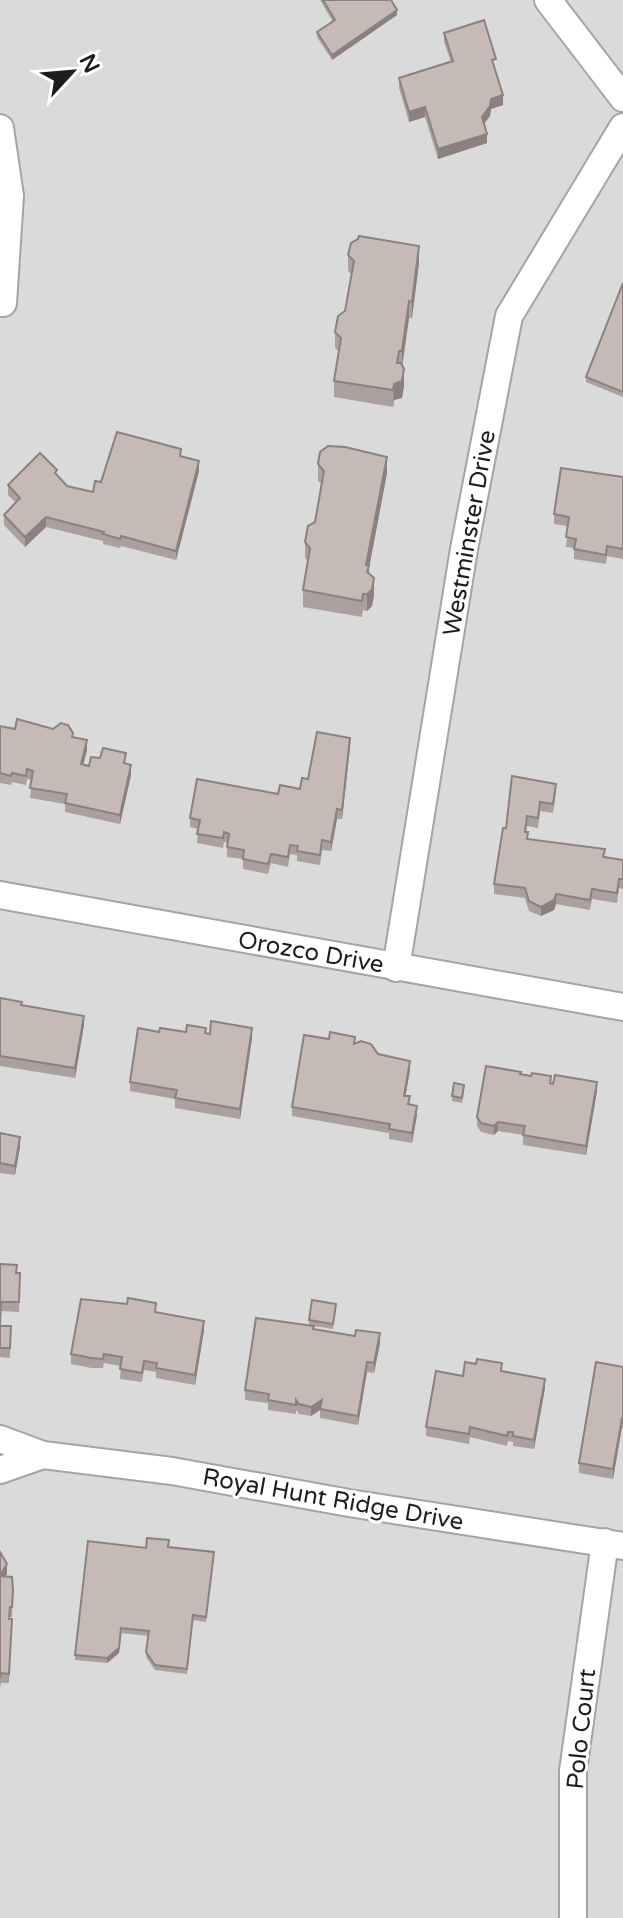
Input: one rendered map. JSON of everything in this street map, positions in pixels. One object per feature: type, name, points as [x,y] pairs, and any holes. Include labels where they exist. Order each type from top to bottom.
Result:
[{"type":"street","points":[[548,0],[623,98]]},
{"type":"street","name":"Westminster Drive","points":[[396,968],[464,549],[509,316],[623,127]]},
{"type":"street","points":[[0,128],[10,196],[3,303]]},
{"type":"street","name":"Orozco Drive","points":[[0,895],[623,1007]]},
{"type":"street","name":"Royal Hunt Ridge Drive","points":[[0,1439],[43,1455],[172,1471],[349,1503],[614,1544]]},
{"type":"street","name":"Royal Hunt Ridge Drive","points":[[0,1470],[43,1455]]},
{"type":"street","name":"Polo Court","points":[[573,1918],[573,1771],[614,1544]]},
{"type":"shaded area","points":[[0,0],[623,0],[623,1918],[0,1918]]},
{"type":"building","points":[[323,0],[391,0],[397,10],[332,55],[317,32],[335,20]]},
{"type":"building","points":[[484,20],[503,95],[491,99],[482,117],[487,134],[438,149],[425,107],[409,112],[399,78],[453,61],[444,33]]},
{"type":"building","points":[[359,236],[419,246],[412,302],[409,301],[402,351],[399,351],[397,363],[401,363],[404,369],[402,381],[394,384],[393,390],[334,381],[341,338],[335,332],[338,316],[345,311],[354,261],[348,255],[351,243]]},
{"type":"building","points":[[623,283],[623,392],[586,377]]},
{"type":"building","points":[[117,432],[181,449],[180,456],[199,461],[176,551],[121,536],[120,539],[46,517],[25,537],[4,515],[20,498],[8,485],[40,453],[67,486],[93,492],[95,481],[101,482]]},
{"type":"building","points":[[328,446],[387,457],[366,565],[369,565],[367,572],[374,578],[372,590],[363,594],[362,601],[303,590],[310,548],[305,542],[308,526],[315,522],[324,471],[318,464],[320,452]]},
{"type":"building","points":[[561,468],[623,477],[623,549],[607,546],[606,555],[574,549],[576,539],[566,537],[569,517],[554,514]]},
{"type":"building","points":[[17,719],[53,729],[61,723],[68,725],[72,737],[87,740],[81,764],[89,766],[91,757],[100,758],[103,748],[126,753],[124,763],[131,765],[120,815],[65,803],[67,794],[30,788],[33,771],[27,769],[26,776],[0,773],[0,726],[15,729]]},
{"type":"building","points":[[317,732],[350,738],[342,810],[337,809],[331,842],[322,840],[320,855],[297,851],[298,846],[290,845],[288,857],[271,854],[268,864],[243,859],[244,850],[227,847],[229,834],[224,832],[223,838],[197,834],[200,820],[190,818],[197,779],[278,794],[280,785],[300,789],[302,778],[308,779]]},
{"type":"building","points":[[512,776],[556,784],[553,804],[540,802],[538,818],[527,816],[527,839],[605,849],[603,857],[623,860],[623,879],[619,879],[617,893],[592,889],[590,900],[556,894],[554,900],[541,907],[529,901],[525,888],[494,884],[503,828],[506,828]]},
{"type":"building","points":[[0,998],[22,1002],[21,1005],[84,1016],[75,1068],[0,1056]]},
{"type":"building","points":[[211,1021],[252,1028],[240,1109],[175,1098],[177,1090],[130,1082],[138,1028],[186,1032],[187,1025],[206,1028],[205,1033],[210,1034]]},
{"type":"building","points":[[330,1032],[355,1037],[354,1044],[361,1041],[371,1044],[378,1054],[410,1061],[404,1096],[410,1096],[408,1104],[417,1106],[412,1133],[389,1129],[390,1124],[292,1107],[304,1035],[329,1039]]},
{"type":"building","points":[[486,1066],[531,1076],[532,1073],[551,1076],[550,1083],[553,1084],[555,1075],[597,1082],[586,1146],[523,1135],[525,1126],[481,1123],[477,1117]]},
{"type":"building","points":[[454,1083],[464,1085],[462,1098],[452,1096]]},
{"type":"building","points":[[0,1133],[20,1137],[15,1166],[0,1163]]},
{"type":"building","points":[[0,1264],[17,1265],[16,1273],[20,1273],[19,1302],[1,1302],[0,1326]]},
{"type":"building","points":[[128,1298],[156,1303],[155,1312],[204,1321],[195,1375],[156,1368],[157,1363],[144,1361],[142,1373],[120,1369],[122,1357],[104,1354],[103,1359],[71,1354],[81,1299],[127,1304]]},
{"type":"building","points":[[312,1300],[336,1304],[333,1324],[309,1320]]},
{"type":"building","points":[[256,1318],[314,1326],[313,1329],[355,1336],[356,1330],[380,1333],[374,1363],[367,1362],[358,1416],[320,1409],[322,1400],[311,1407],[296,1400],[296,1405],[268,1400],[269,1394],[245,1390]]},
{"type":"building","points":[[0,1326],[11,1326],[10,1348],[0,1348]]},
{"type":"building","points":[[477,1359],[502,1363],[501,1371],[545,1379],[534,1440],[513,1436],[513,1432],[508,1432],[507,1436],[470,1427],[469,1434],[426,1427],[436,1371],[463,1376],[465,1362],[476,1364]]},
{"type":"building","points":[[596,1362],[623,1367],[623,1418],[613,1469],[579,1463]]},
{"type":"building","points":[[147,1538],[169,1540],[168,1547],[214,1552],[206,1617],[193,1615],[187,1669],[155,1665],[146,1652],[149,1631],[121,1628],[119,1648],[107,1658],[75,1655],[88,1541],[146,1548]]},
{"type":"building","points":[[0,1552],[7,1564],[0,1575]]},
{"type":"building","points":[[0,1576],[12,1577],[13,1591],[9,1619],[12,1619],[9,1674],[1,1673],[0,1678]]}]
